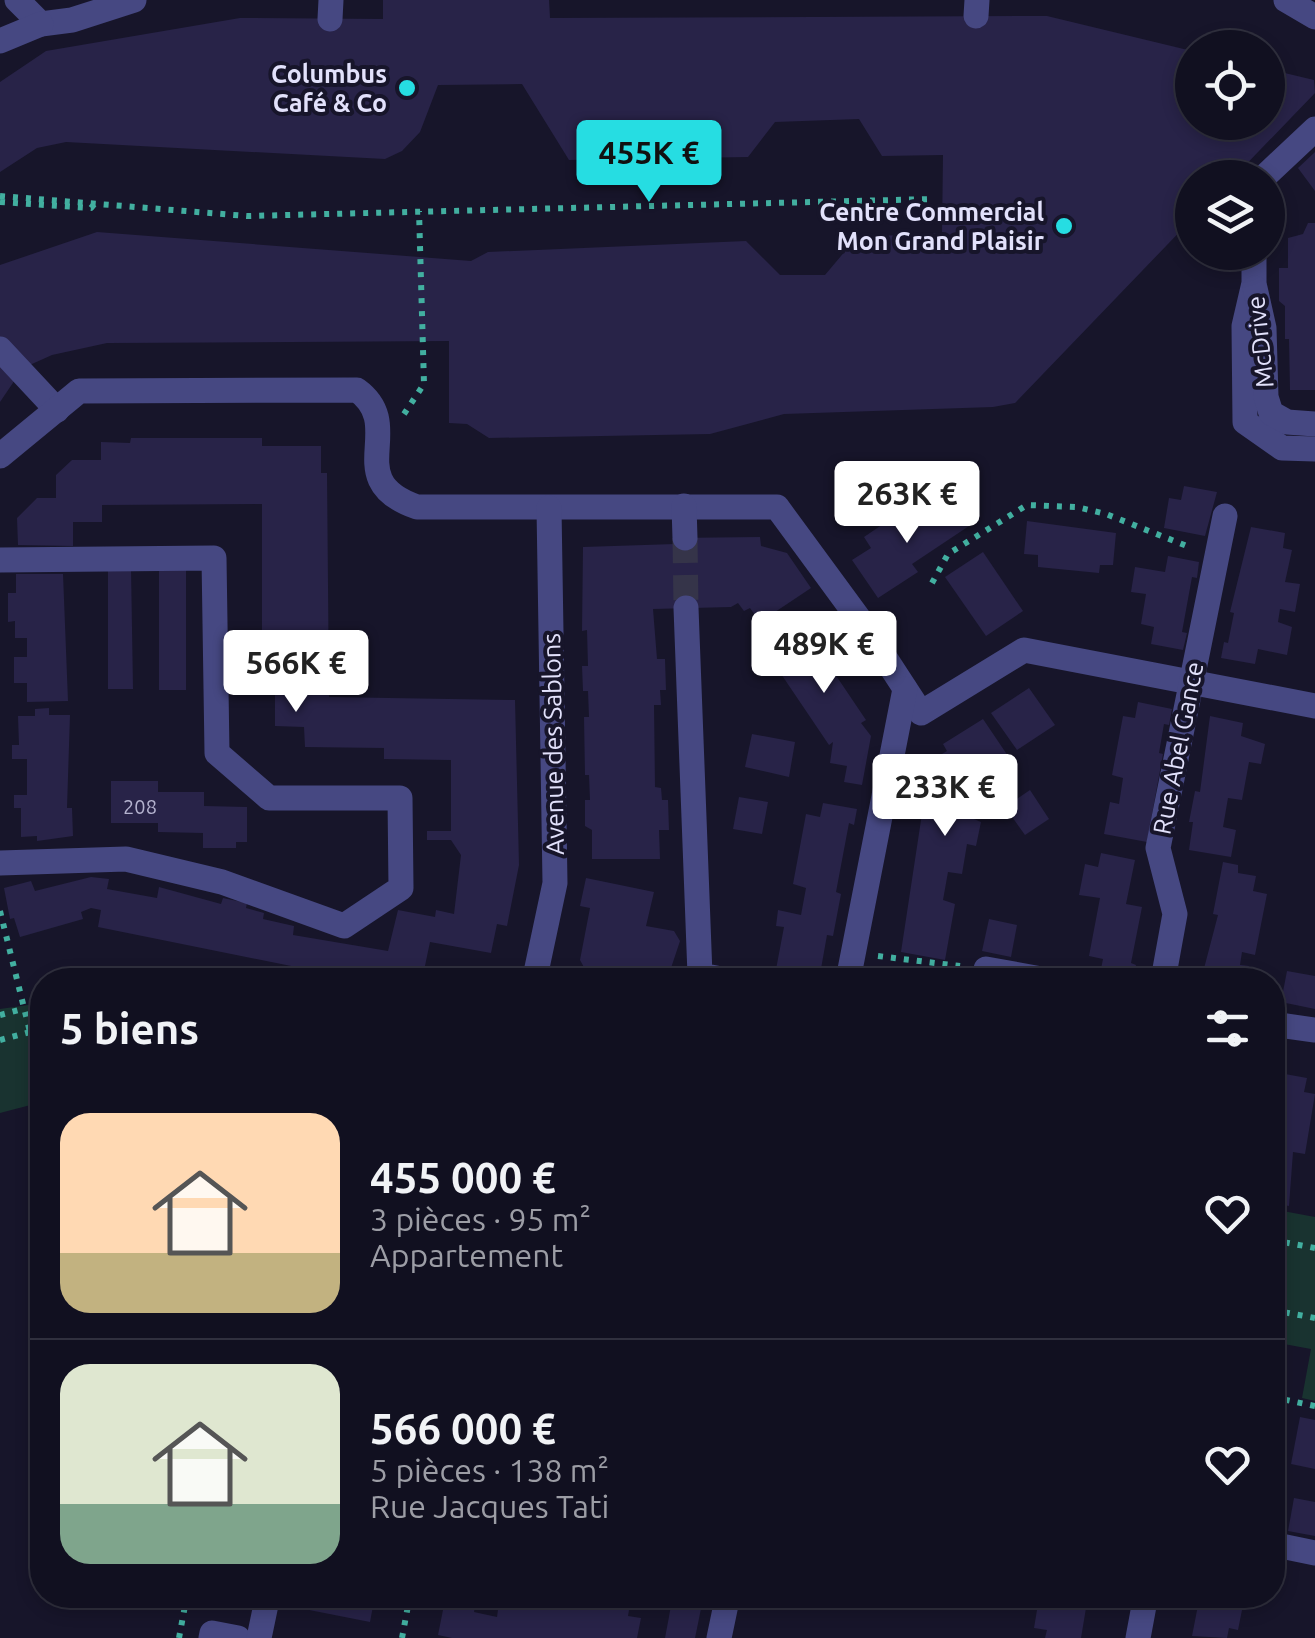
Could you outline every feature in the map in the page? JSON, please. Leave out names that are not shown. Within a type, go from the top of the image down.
[{"type":"street","points":[[17,0],[41,24]]},
{"type":"street","points":[[0,41],[41,24],[72,20],[134,0]]},
{"type":"street","points":[[1286,0],[1315,17]]},
{"type":"street","points":[[1283,160],[1315,129]]},
{"type":"street","points":[[1254,270],[1244,326],[1245,422],[1282,448],[1315,449]]},
{"type":"street","name":"McDrive","points":[[1254,284],[1264,328],[1266,397],[1272,413],[1287,422],[1315,424]]},
{"type":"street","points":[[0,349],[57,410]]},
{"type":"street","points":[[0,456],[79,391],[356,390],[370,400],[377,421],[378,479],[390,498],[417,507],[777,507],[921,712],[1024,650],[1315,706]]},
{"type":"street","points":[[684,506],[685,538]]},
{"type":"street","name":"Avenue des Sablons","points":[[538,968],[555,883],[560,507]]},
{"type":"street","name":"Rue Abel Gance","points":[[1164,968],[1174,914],[1158,848],[1225,516]]},
{"type":"street","points":[[0,560],[214,558],[216,753],[269,798],[400,798],[402,888],[344,926],[222,882],[126,859],[0,863]]},
{"type":"street","points":[[686,608],[700,968]]},
{"type":"street","points":[[851,968],[905,688]]},
{"type":"street","points":[[1285,1026],[1315,1030]]},
{"type":"street","points":[[1285,1547],[1315,1553]]},
{"type":"street","points":[[259,1638],[265,1608]]},
{"type":"street","points":[[720,1638],[726,1608]]},
{"type":"street","points":[[1138,1638],[1144,1608]]},
{"type":"street","points":[[211,1638],[212,1633],[238,1638]]},
{"type":"path","points":[[0,199],[90,208],[96,202],[247,216],[934,199]]},
{"type":"path","points":[[419,210],[424,384]]},
{"type":"path","points":[[932,583],[948,554],[1027,505],[1077,507],[1106,514],[1179,546],[1218,552]]},
{"type":"path","points":[[0,911],[30,1032],[0,1040]]},
{"type":"path","points":[[854,954],[977,968]]},
{"type":"path","points":[[0,1015],[23,1010]]},
{"type":"path","points":[[1285,1242],[1315,1248]]},
{"type":"path","points":[[1285,1312],[1315,1318]]},
{"type":"path","points":[[1285,1400],[1315,1406]]},
{"type":"path","points":[[179,1638],[184,1608]]},
{"type":"path","points":[[402,1638],[408,1608]]},
{"type":"green space","points":[[30,1005],[30,1105],[0,1113],[0,1009]]},
{"type":"green space","points":[[1285,1211],[1315,1217],[1315,1401],[1302,1398],[1311,1349],[1285,1344]]},
{"type":"building","name":"Centre Commercial Mon Grand Plaisir","points":[[383,0],[549,0],[550,18],[1047,16],[1175,47],[1175,140],[1270,140],[1250,160],[1175,160],[1175,237],[1015,403],[784,414],[710,434],[489,438],[467,424],[449,423],[449,341],[107,343],[52,355],[23,368],[0,402],[0,265],[97,232],[471,261],[488,252],[746,241],[780,275],[825,275],[857,237],[942,233],[943,155],[882,156],[859,119],[775,122],[748,157],[569,160],[522,84],[438,85],[420,132],[402,151],[385,159],[66,142],[37,148],[0,172],[0,82],[46,51],[240,18],[383,19]]},
{"type":"building","name":"Centre Commercial Mon Grand Plaisir","points":[[1285,73],[1314,80],[1315,93],[1285,124]]},
{"type":"building","points":[[1315,152],[1315,191],[1298,168]]},
{"type":"building","points":[[1308,223],[1315,223],[1315,390],[1290,390],[1289,339],[1285,339],[1285,306],[1279,301],[1279,270],[1288,268],[1288,238],[1303,234]]},
{"type":"building","points":[[131,438],[262,438],[262,446],[321,446],[321,473],[327,473],[329,697],[515,700],[519,865],[507,926],[497,924],[491,953],[430,942],[425,968],[301,968],[98,927],[101,910],[91,908],[81,912],[83,919],[20,937],[14,918],[10,919],[4,888],[31,881],[35,891],[91,877],[109,879],[107,889],[157,898],[159,887],[221,904],[223,898],[247,903],[246,908],[264,913],[263,919],[294,926],[293,935],[388,951],[398,910],[435,917],[436,910],[454,914],[461,855],[451,840],[427,840],[427,831],[451,831],[451,760],[384,759],[384,748],[305,747],[304,727],[275,726],[275,648],[262,647],[262,504],[102,505],[102,522],[73,522],[73,546],[18,545],[17,518],[37,498],[56,498],[56,475],[72,460],[101,460],[101,442],[130,443]]},
{"type":"building","points":[[1184,486],[1217,492],[1205,536],[1164,528],[1169,498],[1181,500]]},
{"type":"building","points":[[953,497],[972,524],[912,564],[918,572],[878,598],[852,560],[871,548],[864,537],[895,516],[905,528]]},
{"type":"building","points":[[1027,521],[1116,533],[1113,565],[1100,565],[1099,573],[1038,567],[1038,555],[1024,554]]},
{"type":"building","points":[[1251,527],[1285,533],[1283,548],[1292,550],[1285,582],[1300,584],[1295,612],[1280,609],[1278,622],[1292,627],[1287,655],[1258,649],[1255,664],[1221,658],[1224,642],[1228,643],[1234,613],[1230,612]]},
{"type":"building","points":[[760,537],[761,546],[787,553],[811,588],[760,622],[750,608],[744,611],[738,603],[731,607],[653,609],[657,659],[665,659],[666,690],[660,690],[661,705],[654,705],[655,787],[661,788],[662,800],[668,800],[669,830],[659,830],[660,859],[592,859],[592,830],[585,826],[585,800],[590,800],[589,775],[585,775],[584,717],[589,717],[582,666],[588,666],[587,630],[582,631],[583,547],[675,544],[674,538]]},
{"type":"building","points":[[983,552],[1023,611],[986,636],[945,577]]},
{"type":"building","points":[[1168,556],[1199,562],[1197,578],[1192,577],[1182,632],[1187,633],[1183,650],[1151,644],[1154,627],[1141,624],[1146,594],[1131,592],[1135,567],[1165,572]]},
{"type":"building","points":[[159,567],[186,567],[186,690],[159,690]]},
{"type":"building","points":[[108,568],[131,568],[133,689],[108,689]]},
{"type":"building","points":[[16,574],[63,574],[68,701],[27,702],[27,683],[14,683],[14,657],[27,657],[27,638],[15,638],[15,621],[8,622],[8,593],[16,593]]},
{"type":"building","points":[[811,611],[824,631],[812,640],[866,720],[861,723],[871,736],[862,785],[844,782],[847,766],[830,763],[833,742],[829,745],[775,665],[784,659],[771,639]]},
{"type":"building","points":[[1029,688],[1055,725],[1017,750],[991,713]]},
{"type":"building","points":[[1138,702],[1172,709],[1169,725],[1164,724],[1159,753],[1163,754],[1147,842],[1104,834],[1110,802],[1119,804],[1123,778],[1112,775],[1123,716],[1135,718]]},
{"type":"building","points":[[49,708],[49,715],[70,715],[67,808],[72,808],[73,836],[37,841],[37,836],[21,837],[21,808],[14,808],[14,795],[27,795],[27,759],[12,759],[12,745],[19,745],[18,716],[35,716],[35,709]]},
{"type":"building","points":[[1210,716],[1243,723],[1241,736],[1265,744],[1261,764],[1249,762],[1242,800],[1228,798],[1223,827],[1236,830],[1231,857],[1189,850],[1193,822],[1189,822],[1195,791],[1200,792]]},
{"type":"building","points":[[983,719],[1008,756],[960,783],[955,811],[981,822],[976,846],[967,844],[962,874],[948,872],[943,900],[955,904],[945,960],[901,952],[930,761],[947,751],[943,744]]},
{"type":"building","points":[[752,734],[795,742],[789,777],[745,767]]},
{"type":"building","points":[[111,781],[158,781],[158,792],[204,792],[204,806],[247,807],[247,842],[236,842],[236,848],[203,848],[203,833],[158,832],[158,823],[111,823]]},
{"type":"building","points":[[1030,790],[1049,819],[1025,835],[1005,807]]},
{"type":"building","points":[[739,797],[768,802],[762,834],[733,829]]},
{"type":"building","points":[[823,803],[857,809],[854,825],[849,823],[836,892],[841,894],[833,936],[827,935],[821,968],[776,968],[784,927],[776,926],[778,910],[801,915],[806,888],[793,884],[806,814],[820,817]]},
{"type":"building","points":[[1101,853],[1135,860],[1126,904],[1142,907],[1131,963],[1135,968],[1101,968],[1103,959],[1089,956],[1100,898],[1079,895],[1085,864],[1098,867]]},
{"type":"building","points":[[1223,862],[1238,865],[1238,873],[1256,876],[1253,891],[1267,894],[1255,955],[1242,952],[1240,965],[1249,968],[1204,968],[1218,915],[1213,914]]},
{"type":"building","points":[[586,878],[654,892],[646,926],[674,931],[680,941],[671,968],[584,968],[580,960],[590,908],[580,906]]},
{"type":"building","points":[[989,919],[1017,925],[1011,957],[982,951]]},
{"type":"building","points":[[1287,971],[1315,976],[1315,1009],[1285,1003]]},
{"type":"building","points":[[1285,1074],[1307,1078],[1304,1092],[1315,1094],[1305,1154],[1293,1152],[1289,1206],[1285,1205]]},
{"type":"building","points":[[1300,1417],[1315,1420],[1315,1469],[1291,1464]]},
{"type":"building","points":[[1294,1498],[1315,1502],[1315,1536],[1288,1531]]},
{"type":"building","points":[[299,1608],[373,1608],[370,1622]]},
{"type":"building","points":[[443,1608],[475,1608],[474,1612],[497,1617],[498,1608],[600,1608],[629,1610],[628,1616],[641,1618],[637,1638],[438,1635]]},
{"type":"building","points":[[671,1608],[701,1608],[695,1638],[665,1638]]},
{"type":"building","points":[[1037,1608],[1086,1608],[1081,1638],[1045,1638],[1047,1630],[1034,1628]]},
{"type":"building","points":[[1197,1608],[1242,1608],[1238,1630],[1229,1628],[1227,1638],[1192,1636]]},
{"type":"tunnel","points":[[685,538],[686,608]]},
{"type":"place","name":"Columbus Café & Co","points":[[407,88]]},
{"type":"place","name":"Centre Commercial Mon Grand Plaisir","points":[[1064,226]]}]
